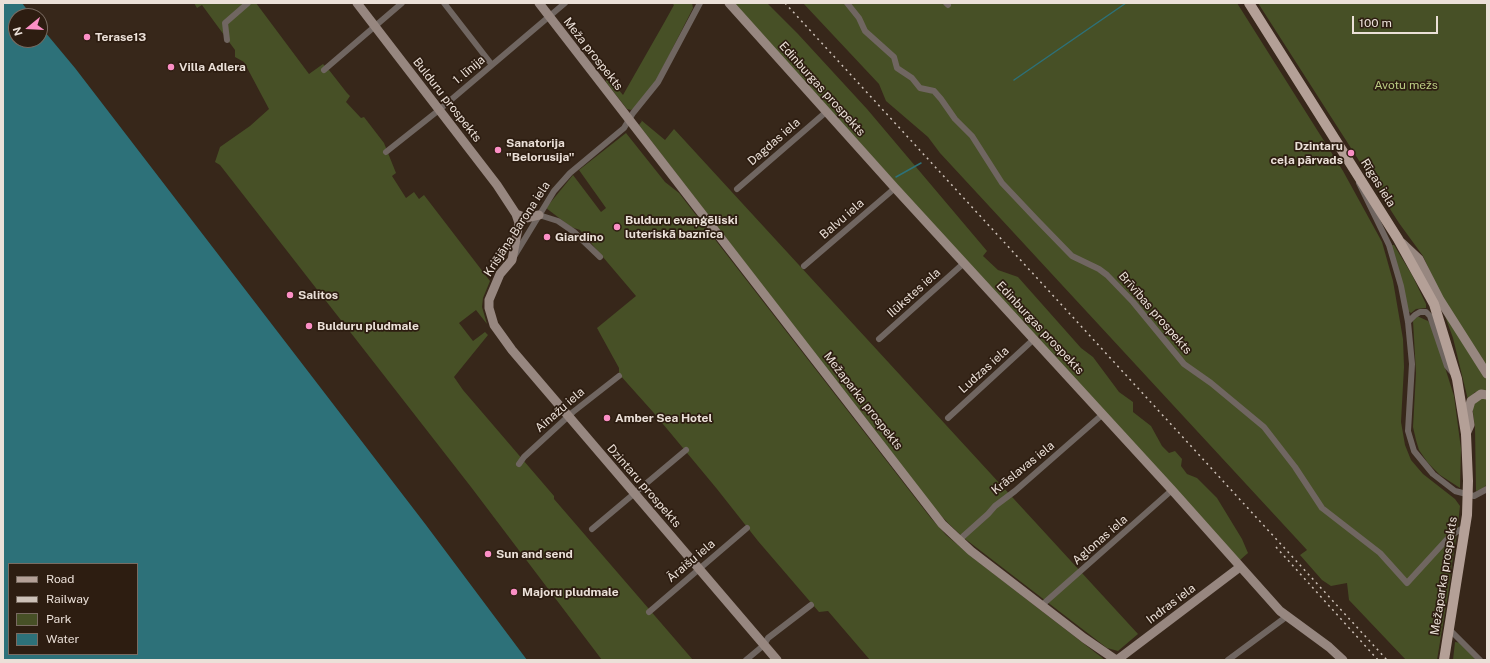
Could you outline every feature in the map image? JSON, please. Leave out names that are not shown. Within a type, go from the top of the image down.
[{"type":"main road","name":"Rīgas iela","points":[[1249,3],[1398,239]]},
{"type":"main road","name":"Mežaparka prospekts","points":[[1398,239],[1434,304],[1457,379],[1466,434],[1468,459],[1467,515],[1444,660]]},
{"type":"street","points":[[227,40],[225,22],[248,3]]},
{"type":"street","name":"Bulduru prospekts","points":[[357,3],[497,185],[516,214]]},
{"type":"street","points":[[324,70],[402,3]]},
{"type":"street","points":[[444,3],[492,65]]},
{"type":"street","name":"Meža prospekts","points":[[539,3],[629,119]]},
{"type":"street","name":"1. līnija","points":[[386,152],[439,110],[565,3]]},
{"type":"street","name":"Krišjāņa Barona iela","points":[[494,325],[489,308],[489,300],[500,274],[512,260],[554,191],[570,173],[624,128],[629,119],[658,82],[700,3]]},
{"type":"street","name":"Edinburgas prospekts","points":[[730,3],[894,188],[1103,414],[1286,617],[1329,647],[1343,660]]},
{"type":"street","name":"Brīvības prospekts","points":[[847,3],[859,18],[865,31],[894,57],[897,68],[912,78],[920,88],[934,91],[956,119],[972,136],[1002,183],[1037,220],[1072,256],[1099,269],[1107,275],[1133,302],[1184,364],[1211,383],[1264,427],[1295,467],[1322,508],[1380,553],[1407,583],[1450,536],[1468,525],[1471,519],[1471,508],[1474,496]]},
{"type":"street","name":"Dagdas iela","points":[[737,189],[826,112]]},
{"type":"street","name":"Mežaparka prospekts","points":[[629,119],[937,518],[959,540],[1042,605],[1116,660]]},
{"type":"street","points":[[1358,176],[1361,189],[1389,245],[1401,286],[1408,322],[1412,364],[1408,431],[1414,451],[1425,466],[1442,482],[1455,491],[1474,496],[1487,489]]},
{"type":"street","name":"Balvu iela","points":[[804,266],[894,188]]},
{"type":"street","points":[[516,214],[526,218],[540,215],[558,221],[574,232],[600,257]]},
{"type":"street","points":[[512,260],[519,223],[516,214]]},
{"type":"street","name":"Rīgas iela","points":[[1398,239],[1419,260],[1440,300],[1487,374]]},
{"type":"street","name":"Ilūkstes iela","points":[[879,339],[964,263]]},
{"type":"street","name":"Mežaparka prospekts","points":[[1408,322],[1415,314],[1420,312],[1426,312],[1430,316],[1447,366],[1457,379]]},
{"type":"street","name":"Dzintaru prospekts","points":[[494,325],[512,350],[777,660]]},
{"type":"street","name":"Ludzas iela","points":[[948,418],[1034,339]]},
{"type":"street","name":"Ainažu iela","points":[[519,464],[524,457],[569,417],[619,376]]},
{"type":"street","name":"Mežaparka prospekts","points":[[1466,434],[1470,425],[1468,411],[1471,401],[1481,394],[1487,395]]},
{"type":"street","name":"Krāslavas iela","points":[[959,540],[988,514],[994,506],[1031,478],[1103,414]]},
{"type":"street","points":[[592,529],[686,450]]},
{"type":"street","name":"Aglonas iela","points":[[1042,605],[1172,490]]},
{"type":"street","name":"Āraišu iela","points":[[649,612],[748,528]]},
{"type":"street","name":"Indras iela","points":[[1116,660],[1240,567]]},
{"type":"street","points":[[746,660],[764,645],[768,638],[811,605]]},
{"type":"street","points":[[1228,660],[1286,617]]},
{"type":"street","points":[[1452,632],[1480,660]]},
{"type":"green space","points":[[194,3],[256,3],[309,74],[323,64],[350,96],[346,102],[361,118],[364,117],[384,143],[396,173],[392,176],[406,198],[414,192],[419,199],[424,195],[490,281],[483,298],[482,307],[487,324],[476,310],[459,323],[473,341],[485,332],[488,335],[454,377],[463,390],[554,496],[554,499],[693,660],[602,660],[471,487],[220,165],[215,162],[220,147],[250,126],[269,109],[244,62],[235,57],[235,50],[202,5],[197,8]]},
{"type":"green space","points":[[672,3],[692,3],[693,8],[657,79],[637,106],[631,110],[627,109],[606,82],[607,76],[623,95],[674,5]]},
{"type":"green space","points":[[734,3],[767,3],[798,34],[867,109],[987,251],[983,256],[998,270],[1018,277],[1081,348],[1093,357],[1119,392],[1133,402],[1133,412],[1151,426],[1162,446],[1169,453],[1175,451],[1182,459],[1181,466],[1187,474],[1197,478],[1217,498],[1242,539],[1248,553],[1240,560],[975,271]]},
{"type":"green space","points":[[803,3],[1237,3],[1343,171],[1382,242],[1393,281],[1403,339],[1404,367],[1401,422],[1405,445],[1411,460],[1423,474],[1455,499],[1460,506],[1448,589],[1453,564],[1437,660],[1406,660],[1349,600],[1347,583],[1331,586],[1322,580],[1300,555],[1307,550],[940,153],[928,137],[886,101],[879,84]]},
{"type":"green space","name":"Avotu mežs","points":[[1258,3],[1487,3],[1487,369],[1441,295],[1423,256],[1399,223]]},
{"type":"green space","points":[[635,115],[665,140],[674,129],[1138,634],[1118,651],[1107,648],[964,538],[949,524],[931,505],[639,125],[642,121]]},
{"type":"green space","points":[[626,133],[665,182],[679,193],[930,517],[946,535],[977,561],[1105,660],[870,660],[828,611],[819,612],[758,541],[653,412],[619,374],[619,368],[597,328],[636,296],[580,230],[571,227],[546,208],[573,175],[601,212],[606,208],[579,170]]},
{"type":"green space","points":[[1391,245],[1394,245],[1412,275],[1426,304],[1426,308],[1416,309],[1411,313],[1408,311]]},
{"type":"green space","points":[[1444,313],[1487,380],[1487,391],[1475,392],[1468,400],[1453,338]]},
{"type":"green space","points":[[1417,316],[1428,321],[1432,326],[1454,396],[1461,449],[1460,488],[1440,475],[1428,463],[1419,450],[1416,440],[1413,427],[1416,373],[1413,321]]},
{"type":"green space","points":[[1477,398],[1487,398],[1487,484],[1482,490],[1476,491],[1475,428],[1472,405]]},
{"type":"green space","points":[[1455,642],[1462,643],[1476,660],[1453,660]]},
{"type":"water","points":[[3,3],[22,3],[26,8],[8,8],[8,48],[48,48],[48,36],[75,68],[426,525],[527,660],[3,660]]},
{"type":"waterway","points":[[1014,80],[1126,3]]},
{"type":"waterway","points":[[896,177],[921,163]]},
{"type":"railway","points":[[785,3],[1387,660]]},
{"type":"railway","points":[[1276,547],[1378,660]]},
{"type":"place","name":"Terase13","points":[[87,37]]},
{"type":"place","name":"Villa Adlera","points":[[171,67]]},
{"type":"place","name":"Sanatorija \"Belorusija\"","points":[[498,150]]},
{"type":"place","name":"Dzintaru ceļa pārvads","points":[[1351,153]]},
{"type":"place","name":"Bulduru evaņģēliski luteriskā baznīca","points":[[617,227]]},
{"type":"place","name":"Giardino","points":[[547,237]]},
{"type":"place","name":"Salitos","points":[[290,295]]},
{"type":"place","name":"Bulduru pludmale","points":[[309,326]]},
{"type":"place","name":"Amber Sea Hotel","points":[[607,418]]},
{"type":"place","name":"Sun and send","points":[[488,554]]},
{"type":"place","name":"Majoru pludmale","points":[[514,592]]}]
